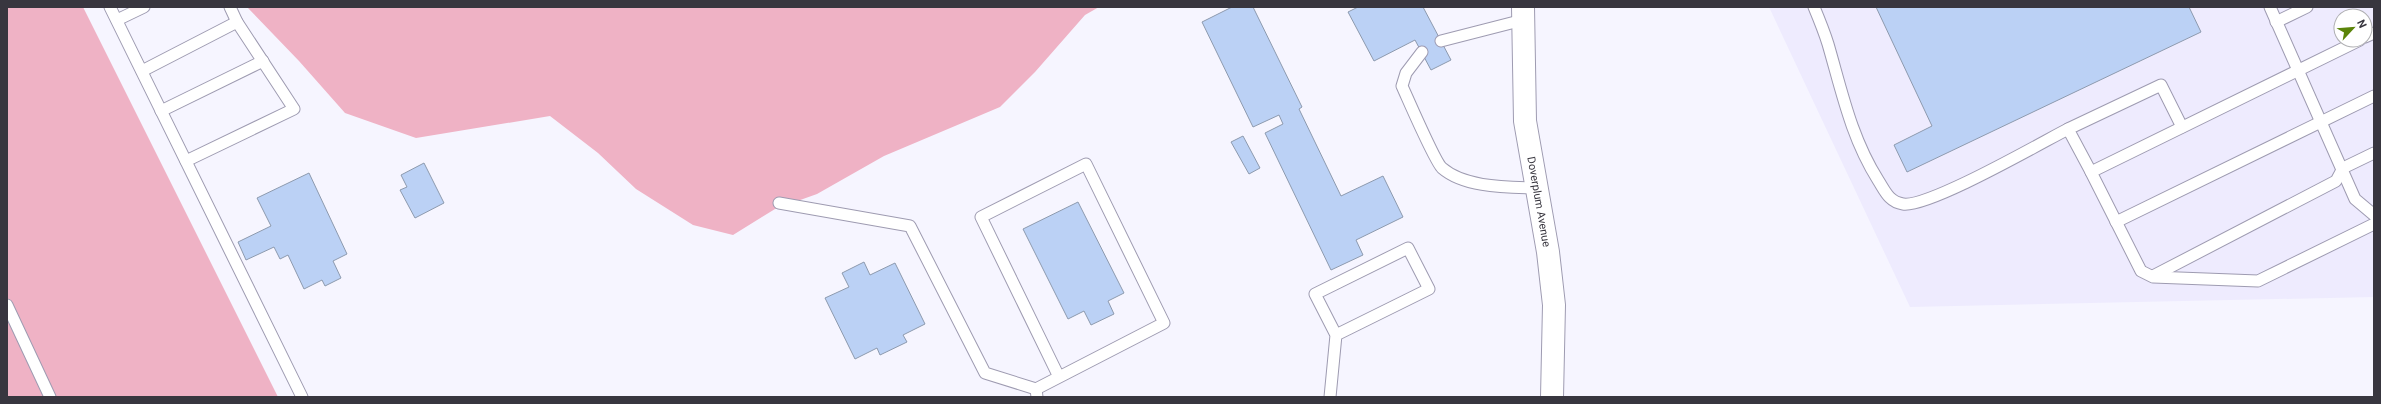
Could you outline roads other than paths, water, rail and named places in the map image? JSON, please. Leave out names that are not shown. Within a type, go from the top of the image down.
[{"type":"street","name":"Doverplum Avenue","points":[[1523,13],[1525,121],[1548,252],[1554,305],[1552,397]]},
{"type":"lane","points":[[110,7],[302,397]]},
{"type":"lane","points":[[116,20],[144,7]]},
{"type":"lane","points":[[186,161],[294,109],[237,22],[230,7]]},
{"type":"lane","points":[[1814,7],[1828,43],[1840,95],[1854,136],[1868,165],[1890,199],[1903,204],[1915,203],[1947,192],[2068,129],[2161,85],[2182,127]]},
{"type":"lane","points":[[2270,7],[2321,123],[2343,168],[2355,199],[2372,211]]},
{"type":"lane","points":[[2276,22],[2307,7]]},
{"type":"lane","points":[[1441,40],[1523,13]]},
{"type":"lane","points":[[142,71],[237,22]]},
{"type":"lane","points":[[2091,172],[2343,48]]},
{"type":"lane","points":[[1422,52],[1406,73],[1402,86],[1441,168],[1457,176],[1482,184],[1537,188]]},
{"type":"lane","points":[[161,111],[263,61]]},
{"type":"lane","points":[[2116,222],[2374,96]]},
{"type":"lane","points":[[2068,129],[2141,271],[2153,277],[2258,281],[2374,224]]},
{"type":"lane","points":[[2153,277],[2336,181],[2343,168],[2374,153]]},
{"type":"lane","points":[[779,203],[910,226],[985,373],[1036,393],[1059,377],[1164,323],[1086,164],[981,217],[1059,377]]},
{"type":"lane","points":[[1330,397],[1336,335],[1316,294],[1408,248],[1429,289],[1336,335]]},
{"type":"lane","points":[[7,305],[50,397]]}]
